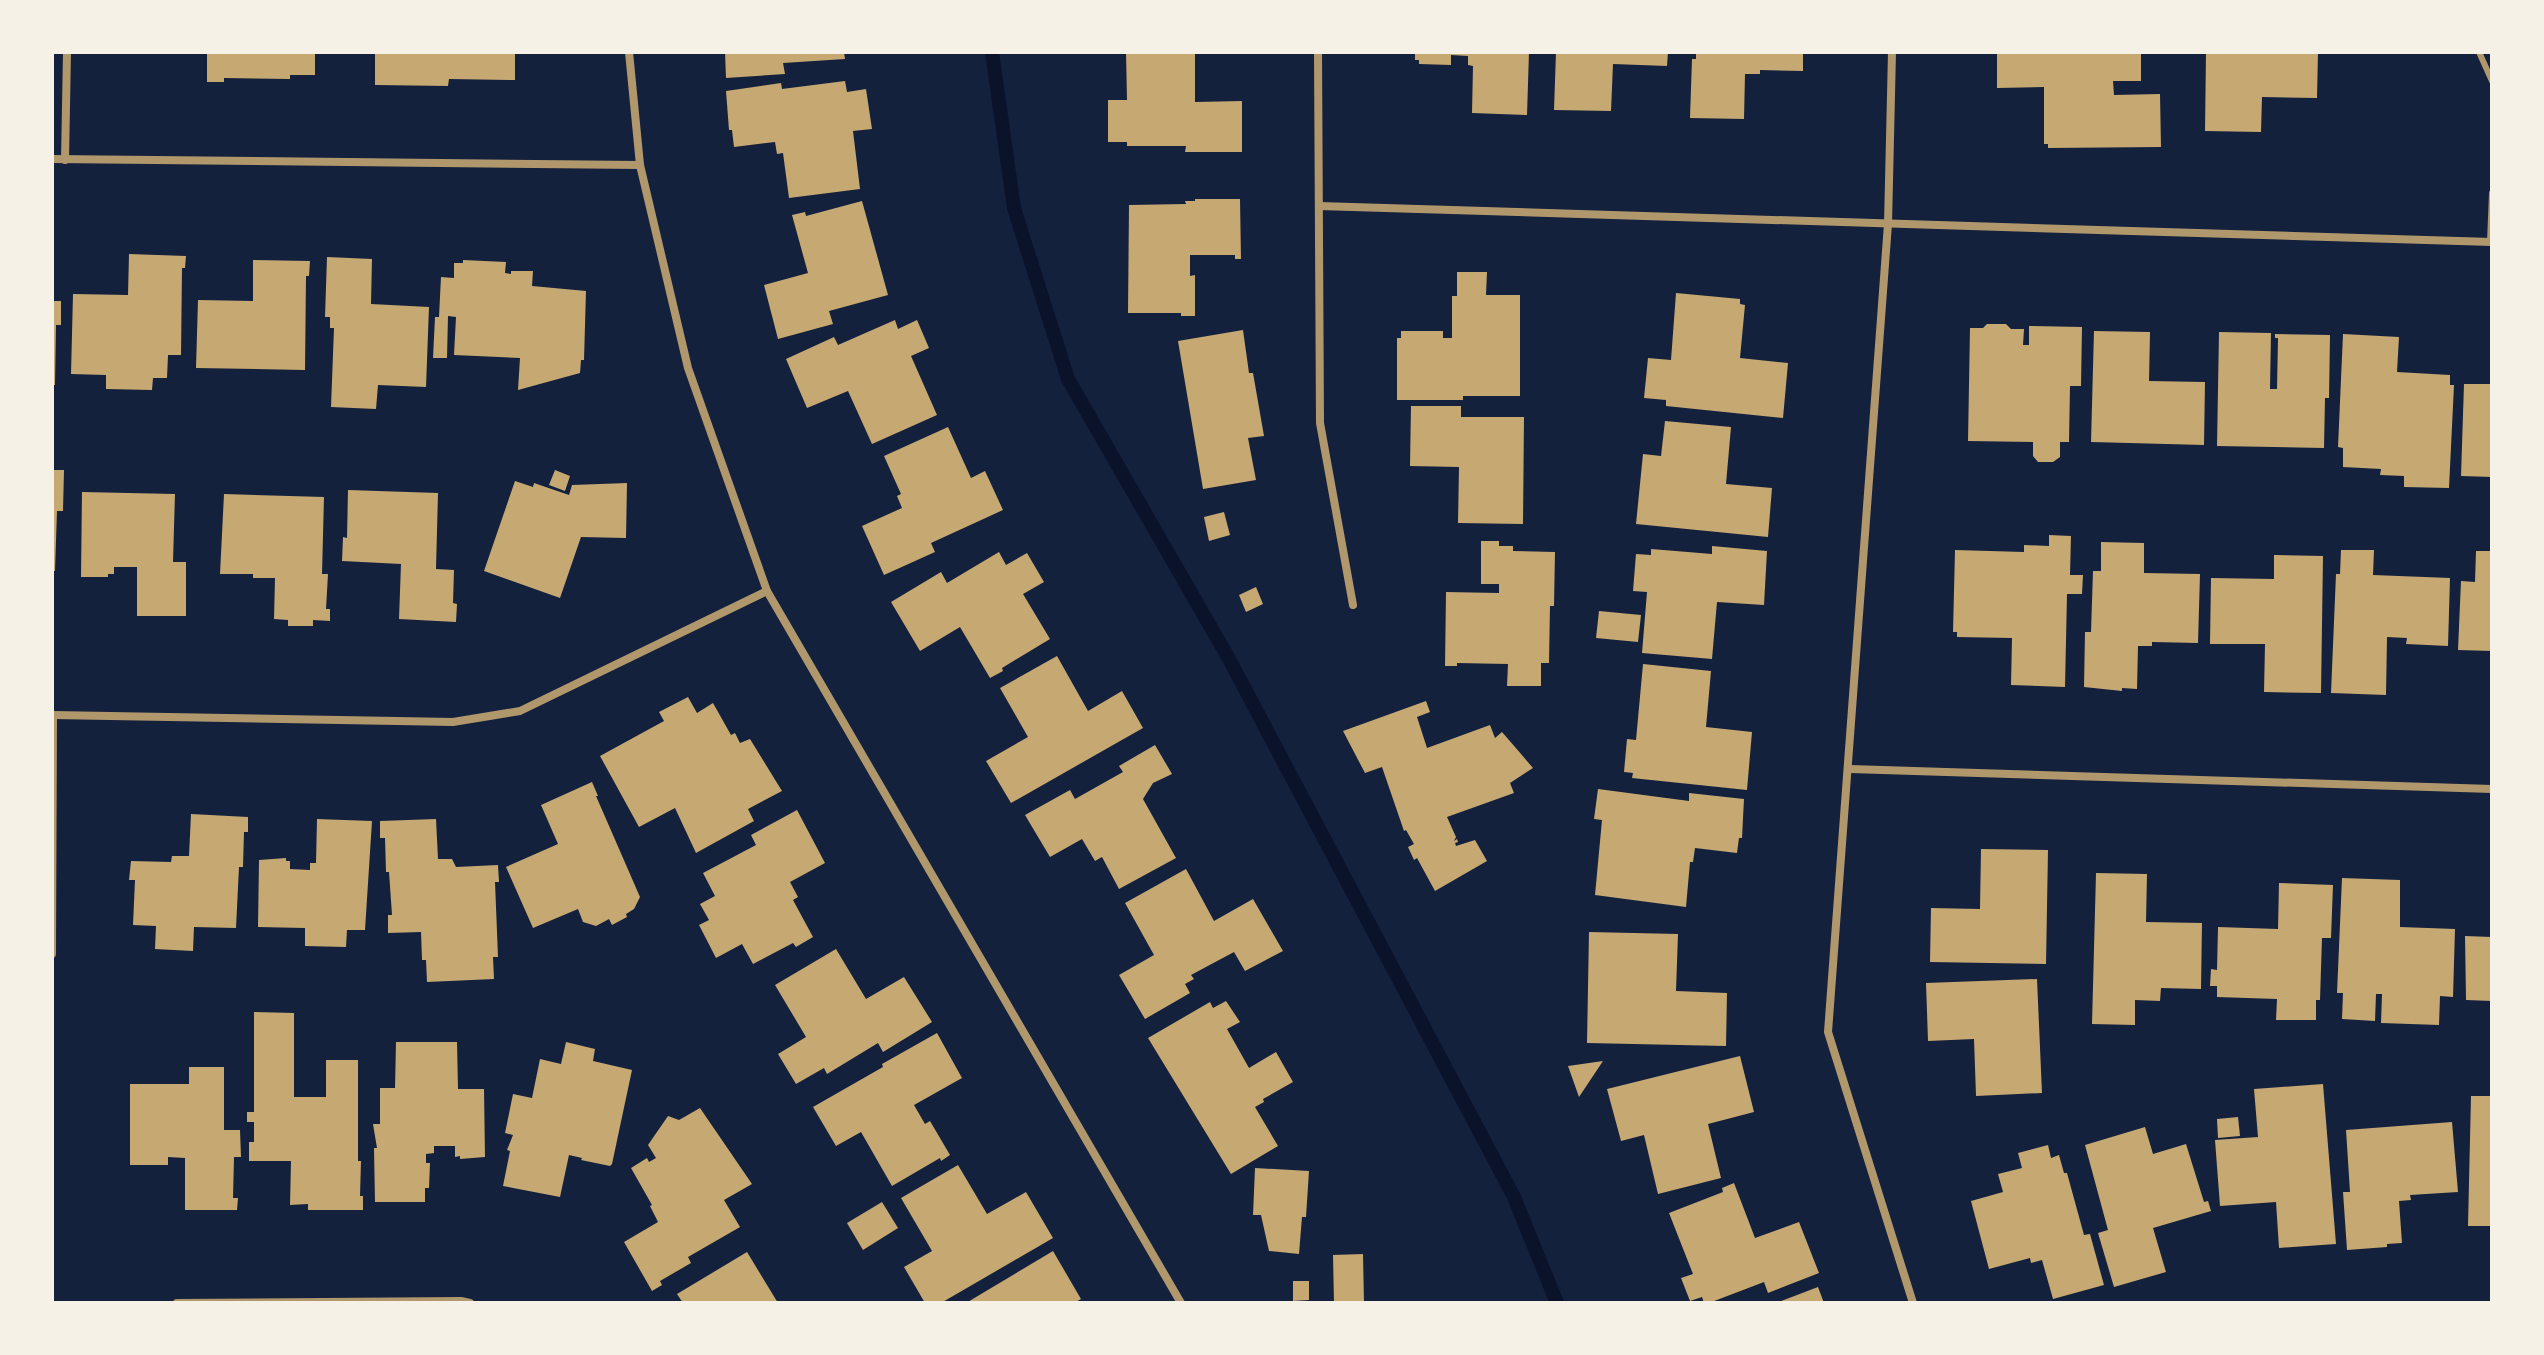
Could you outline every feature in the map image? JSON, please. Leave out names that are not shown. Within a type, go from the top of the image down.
[{"type":"street","points":[[65,160],[67,52]]},
{"type":"street","points":[[629,52],[640,165],[688,368],[767,591],[1181,1303]]},
{"type":"street","points":[[1318,52],[1320,423],[1353,605]]},
{"type":"street","points":[[1892,52],[1888,224],[1850,769],[1828,1032],[1913,1303]]},
{"type":"street","points":[[52,159],[640,165]]},
{"type":"street","points":[[1319,206],[2491,242]]},
{"type":"street","points":[[52,954],[52,715],[453,722],[520,711],[767,591]]},
{"type":"street","points":[[1850,769],[2492,789]]},
{"type":"street","points":[[177,1303],[470,1303]]},
{"type":"lane","points":[[2479,52],[2492,81]]},
{"type":"lane","points":[[2491,242],[2492,193]]},
{"type":"building","points":[[207,52],[315,52],[315,75],[290,75],[290,79],[224,78],[224,82],[207,82]]},
{"type":"building","points":[[375,52],[515,52],[515,80],[449,79],[448,86],[375,85]]},
{"type":"building","points":[[725,52],[844,52],[845,59],[783,63],[785,74],[726,78]]},
{"type":"building","points":[[1126,52],[1195,52],[1195,102],[1242,101],[1242,152],[1185,152],[1186,146],[1127,146],[1127,142],[1108,142],[1108,100],[1127,100]]},
{"type":"building","points":[[1415,52],[1529,52],[1527,115],[1472,113],[1473,66],[1468,65],[1468,56],[1451,55],[1451,65],[1419,64],[1419,60],[1415,60]]},
{"type":"building","points":[[1556,52],[1668,52],[1667,66],[1613,64],[1611,111],[1554,110]]},
{"type":"building","points":[[1696,52],[1803,52],[1803,71],[1760,70],[1760,74],[1745,74],[1744,119],[1690,118],[1692,59],[1696,59]]},
{"type":"building","points":[[1997,52],[2141,52],[2141,81],[2113,81],[2114,95],[2160,94],[2161,147],[2048,148],[2048,144],[2044,144],[2044,87],[1997,88]]},
{"type":"building","points":[[2206,52],[2318,52],[2317,98],[2262,97],[2261,132],[2205,131]]},
{"type":"building","points":[[845,81],[847,92],[866,89],[872,129],[853,131],[860,189],[789,198],[783,153],[777,154],[775,142],[734,147],[732,130],[729,130],[726,91],[781,83],[782,89]]},
{"type":"building","points":[[1240,199],[1241,259],[1235,259],[1235,255],[1190,255],[1190,276],[1195,275],[1195,316],[1128,313],[1129,205],[1186,204],[1185,201]]},
{"type":"building","points":[[862,201],[888,295],[829,311],[833,324],[778,339],[764,285],[808,273],[792,215],[805,212],[806,216]]},
{"type":"building","points":[[129,254],[186,256],[185,268],[182,268],[181,355],[168,355],[167,378],[153,378],[152,390],[106,389],[106,375],[71,374],[73,294],[128,295]]},
{"type":"building","points":[[327,257],[372,259],[371,304],[429,307],[426,387],[378,385],[376,409],[331,407],[334,328],[330,328],[330,317],[325,317]]},
{"type":"building","points":[[253,260],[310,261],[309,276],[306,276],[305,370],[196,368],[198,300],[253,301]]},
{"type":"building","points":[[463,260],[506,262],[505,273],[533,271],[532,286],[586,291],[584,360],[581,360],[580,373],[518,390],[520,358],[454,355],[456,317],[448,316],[447,358],[433,358],[441,277],[454,278],[454,263],[463,263]]},
{"type":"building","points":[[1457,272],[1487,272],[1486,295],[1520,295],[1520,396],[1397,400],[1397,338],[1401,338],[1401,331],[1443,331],[1443,338],[1452,338],[1452,296],[1457,296]]},
{"type":"building","points":[[1676,293],[1740,299],[1740,304],[1745,305],[1740,358],[1788,363],[1783,418],[1666,406],[1666,400],[1644,398],[1648,358],[1671,360]]},
{"type":"building","points":[[52,301],[61,301],[61,325],[56,325],[55,385],[52,385]]},
{"type":"building","points":[[895,320],[898,329],[917,320],[929,348],[911,356],[937,415],[872,444],[848,391],[807,408],[786,359],[834,337],[838,345]]},
{"type":"building","points":[[1987,324],[2006,324],[2011,329],[2024,329],[2023,345],[2029,345],[2029,326],[2082,327],[2081,386],[2070,386],[2069,442],[2060,442],[2060,457],[2053,462],[2038,462],[2033,456],[2033,442],[1968,441],[1970,328],[1983,328]]},
{"type":"building","points":[[1243,330],[1249,373],[1253,373],[1264,436],[1248,438],[1256,480],[1203,489],[1178,341]]},
{"type":"building","points":[[2094,331],[2150,332],[2149,381],[2205,382],[2204,445],[2091,442]]},
{"type":"building","points":[[2219,332],[2271,333],[2270,389],[2277,389],[2278,338],[2275,334],[2330,335],[2324,448],[2217,446]]},
{"type":"building","points":[[2343,334],[2399,337],[2397,372],[2450,375],[2450,385],[2454,385],[2449,488],[2404,487],[2404,476],[2380,475],[2381,469],[2343,467],[2343,448],[2338,447]]},
{"type":"building","points":[[2464,384],[2492,384],[2492,477],[2461,476]]},
{"type":"building","points":[[1411,406],[1461,406],[1461,417],[1524,417],[1523,524],[1458,523],[1459,467],[1410,466]]},
{"type":"building","points":[[1665,421],[1731,427],[1726,484],[1772,488],[1768,537],[1636,524],[1643,454],[1661,456]]},
{"type":"building","points":[[948,427],[971,478],[985,471],[1003,510],[931,543],[935,552],[884,575],[862,526],[902,508],[897,496],[901,494],[884,456]]},
{"type":"building","points":[[52,470],[64,470],[63,511],[57,511],[55,571],[52,571]]},
{"type":"building","points":[[555,470],[570,476],[565,491],[549,485]]},
{"type":"building","points":[[515,481],[533,487],[534,483],[569,495],[572,485],[627,483],[626,538],[581,537],[560,598],[484,571]]},
{"type":"building","points":[[348,490],[438,493],[436,569],[454,570],[456,622],[399,619],[401,564],[342,561],[343,537],[347,538]]},
{"type":"building","points":[[82,492],[175,494],[173,562],[186,562],[186,616],[137,616],[137,567],[114,567],[114,574],[108,574],[108,577],[81,577]]},
{"type":"building","points":[[224,494],[324,497],[322,574],[328,574],[326,609],[330,609],[330,621],[313,620],[313,626],[288,626],[288,620],[274,619],[275,578],[220,574]]},
{"type":"building","points":[[1224,512],[1230,535],[1209,541],[1204,517]]},
{"type":"building","points":[[2049,535],[2071,536],[2070,575],[2083,575],[2082,594],[2067,594],[2065,687],[2011,685],[2012,638],[1957,637],[1957,632],[1953,632],[1955,550],[2024,552],[2024,545],[2049,546]]},
{"type":"building","points":[[1481,541],[1499,541],[1499,546],[1513,546],[1513,551],[1555,552],[1549,663],[1541,663],[1541,686],[1507,686],[1508,664],[1457,663],[1457,666],[1445,666],[1446,592],[1499,593],[1499,584],[1481,584]]},
{"type":"building","points":[[2101,542],[2144,543],[2144,573],[2200,574],[2198,643],[2152,642],[2152,646],[2138,646],[2137,689],[2122,688],[2122,691],[2084,687],[2085,632],[2091,632],[2093,571],[2101,571]]},
{"type":"building","points":[[1712,546],[1767,551],[1764,605],[1717,602],[1712,659],[1642,653],[1647,592],[1633,591],[1636,554],[1651,555],[1651,549],[1712,554]]},
{"type":"building","points":[[2341,550],[2374,550],[2373,575],[2450,578],[2448,646],[2406,644],[2407,638],[2387,637],[2386,695],[2331,693],[2336,574],[2340,574]]},
{"type":"building","points":[[2476,551],[2492,551],[2492,651],[2458,650],[2461,581],[2475,582]]},
{"type":"building","points":[[999,552],[1006,565],[1027,553],[1044,582],[1023,594],[1050,639],[990,678],[960,627],[920,651],[891,602],[941,572],[947,583]]},
{"type":"building","points":[[2274,555],[2323,556],[2321,693],[2264,692],[2265,644],[2210,644],[2211,578],[2274,579]]},
{"type":"building","points":[[1256,587],[1263,604],[1246,612],[1239,595]]},
{"type":"building","points":[[1599,611],[1641,615],[1638,642],[1596,638]]},
{"type":"building","points":[[1057,656],[1088,711],[1122,691],[1143,728],[1011,803],[986,761],[1028,737],[1000,688]]},
{"type":"building","points":[[1643,664],[1711,671],[1706,727],[1752,732],[1747,790],[1632,778],[1633,773],[1624,772],[1627,739],[1636,740]]},
{"type":"building","points":[[688,697],[697,713],[713,703],[731,735],[735,733],[740,743],[750,739],[782,791],[748,809],[754,821],[696,853],[675,808],[639,827],[600,756],[664,721],[659,712]]},
{"type":"building","points":[[1426,701],[1430,712],[1417,717],[1427,748],[1490,725],[1495,738],[1502,732],[1533,768],[1510,783],[1514,793],[1447,817],[1456,837],[1454,841],[1457,839],[1458,842],[1456,846],[1475,840],[1487,861],[1435,891],[1408,847],[1414,844],[1404,831],[1382,767],[1365,773],[1343,731]]},
{"type":"building","points":[[1155,745],[1172,774],[1153,783],[1143,799],[1176,858],[1119,889],[1102,857],[1095,861],[1082,839],[1050,857],[1025,815],[1070,790],[1075,799],[1123,772],[1119,766]]},
{"type":"building","points":[[592,782],[640,897],[634,909],[626,914],[627,917],[612,925],[609,919],[596,926],[583,922],[578,909],[533,928],[506,867],[558,844],[541,805]]},
{"type":"building","points":[[1598,789],[1689,801],[1689,793],[1744,799],[1742,838],[1739,838],[1737,853],[1695,848],[1693,862],[1690,862],[1686,907],[1595,895],[1602,820],[1594,819]]},
{"type":"building","points":[[797,810],[825,863],[790,882],[798,897],[793,900],[813,937],[796,947],[793,943],[753,964],[742,944],[716,958],[699,925],[709,920],[700,904],[715,896],[703,873],[756,845],[751,835]]},
{"type":"building","points":[[191,814],[248,817],[248,832],[244,832],[243,867],[239,867],[236,928],[194,927],[193,951],[155,949],[156,926],[133,925],[135,880],[129,880],[131,861],[171,862],[172,856],[189,856]]},
{"type":"building","points":[[317,819],[372,821],[365,930],[347,930],[346,947],[305,946],[305,928],[258,927],[259,860],[286,858],[290,861],[290,869],[310,870],[310,863],[316,863]]},
{"type":"building","points":[[436,819],[438,859],[452,859],[456,867],[498,865],[499,882],[495,882],[498,957],[493,957],[494,979],[427,982],[421,932],[388,933],[388,915],[392,915],[389,872],[386,872],[385,838],[380,838],[380,821]]},
{"type":"building","points":[[1981,849],[2048,850],[2046,964],[1930,962],[1931,908],[1980,909]]},
{"type":"building","points":[[1186,869],[1214,921],[1253,899],[1283,951],[1245,971],[1234,952],[1191,975],[1194,979],[1185,984],[1190,993],[1145,1019],[1119,975],[1154,955],[1125,903]]},
{"type":"building","points":[[2096,873],[2147,874],[2146,922],[2202,923],[2201,989],[2161,988],[2160,1001],[2135,1000],[2135,1025],[2092,1024]]},
{"type":"building","points":[[2342,878],[2400,880],[2400,927],[2455,929],[2453,997],[2440,996],[2439,1025],[2381,1023],[2382,994],[2376,994],[2375,1021],[2342,1019],[2343,993],[2337,993]]},
{"type":"building","points":[[2279,883],[2333,885],[2331,938],[2322,938],[2320,1000],[2316,1000],[2316,1020],[2276,1020],[2277,999],[2217,997],[2217,986],[2210,986],[2211,969],[2217,970],[2218,927],[2278,929]]},
{"type":"building","points":[[1589,932],[1678,934],[1676,991],[1727,993],[1726,1046],[1587,1043]]},
{"type":"building","points":[[2465,936],[2492,937],[2492,1001],[2466,1000]]},
{"type":"building","points":[[836,949],[866,999],[904,977],[932,1022],[883,1052],[878,1043],[827,1074],[824,1068],[796,1084],[778,1054],[806,1037],[775,985]]},
{"type":"building","points":[[2037,979],[2042,1093],[1976,1096],[1974,1039],[1928,1041],[1926,983]]},
{"type":"building","points":[[1226,1001],[1240,1022],[1227,1029],[1249,1068],[1276,1052],[1293,1082],[1255,1107],[1278,1146],[1231,1174],[1148,1038],[1210,1002],[1213,1008]]},
{"type":"building","points":[[254,1012],[294,1013],[294,1097],[326,1097],[326,1060],[358,1060],[358,1161],[361,1161],[360,1196],[363,1196],[363,1210],[308,1210],[308,1204],[290,1205],[291,1161],[249,1161],[249,1142],[254,1142],[254,1122],[247,1122],[247,1112],[254,1112]]},
{"type":"building","points":[[937,1033],[962,1078],[914,1105],[925,1124],[930,1121],[950,1155],[892,1186],[861,1132],[836,1146],[813,1107]]},
{"type":"building","points":[[396,1042],[457,1042],[458,1089],[484,1089],[485,1157],[460,1159],[460,1156],[455,1157],[455,1146],[434,1146],[434,1153],[426,1154],[426,1163],[430,1163],[425,1202],[375,1202],[374,1148],[377,1148],[373,1124],[380,1124],[380,1088],[395,1088]]},
{"type":"building","points":[[566,1042],[595,1049],[593,1061],[632,1070],[612,1164],[581,1160],[569,1155],[560,1197],[503,1186],[510,1151],[507,1150],[513,1135],[505,1133],[513,1094],[532,1098],[540,1059],[561,1064]]},
{"type":"building","points":[[1740,1056],[1754,1112],[1708,1124],[1721,1178],[1658,1194],[1644,1135],[1621,1141],[1607,1089]]},
{"type":"building","points":[[1603,1061],[1579,1097],[1568,1066]]},
{"type":"building","points":[[189,1067],[224,1067],[224,1130],[240,1130],[241,1157],[234,1157],[233,1198],[238,1198],[237,1210],[185,1210],[185,1158],[168,1157],[168,1165],[130,1165],[130,1084],[189,1084]]},
{"type":"building","points":[[2323,1084],[2336,1244],[2279,1248],[2276,1202],[2220,1206],[2215,1140],[2258,1137],[2254,1089]]},
{"type":"building","points":[[2471,1096],[2492,1096],[2492,1226],[2468,1226]]},
{"type":"building","points":[[700,1108],[752,1184],[724,1200],[740,1227],[688,1257],[691,1263],[660,1281],[662,1285],[652,1291],[624,1242],[658,1222],[631,1168],[647,1158],[649,1162],[656,1158],[648,1145],[668,1116],[679,1120]]},
{"type":"building","points":[[2238,1117],[2240,1136],[2218,1138],[2217,1119]]},
{"type":"building","points":[[2452,1122],[2458,1192],[2410,1195],[2411,1200],[2399,1201],[2402,1243],[2347,1250],[2343,1192],[2350,1192],[2346,1130]]},
{"type":"building","points":[[2145,1127],[2153,1154],[2186,1144],[2204,1202],[2208,1201],[2211,1211],[2153,1228],[2166,1272],[2114,1287],[2098,1233],[2108,1230],[2085,1145]]},
{"type":"building","points":[[2048,1145],[2051,1158],[2059,1155],[2064,1173],[2067,1173],[2084,1235],[2090,1234],[2104,1285],[2053,1299],[2042,1260],[2031,1263],[2030,1258],[1989,1269],[1971,1201],[2003,1192],[1998,1174],[2022,1168],[2018,1153]]},
{"type":"building","points":[[958,1165],[987,1214],[1026,1192],[1053,1238],[941,1303],[925,1303],[904,1267],[932,1251],[901,1198]]},
{"type":"building","points":[[1255,1168],[1309,1171],[1306,1217],[1302,1217],[1299,1254],[1269,1251],[1261,1215],[1253,1215]]},
{"type":"building","points":[[1734,1183],[1755,1238],[1799,1222],[1819,1273],[1768,1293],[1764,1282],[1709,1303],[1704,1303],[1702,1297],[1690,1301],[1681,1278],[1693,1274],[1669,1213],[1723,1192],[1722,1188]]},
{"type":"building","points":[[882,1202],[898,1228],[863,1250],[847,1223]]},
{"type":"building","points":[[1053,1251],[1081,1299],[1074,1303],[966,1303]]},
{"type":"building","points":[[747,1252],[778,1303],[683,1303],[677,1294]]},
{"type":"building","points":[[1363,1254],[1364,1303],[1334,1303],[1333,1255]]},
{"type":"building","points":[[1293,1281],[1309,1281],[1309,1300],[1293,1301]]},
{"type":"building","points":[[1818,1287],[1824,1303],[1776,1303]]},
{"type":"waterway","points":[[992,52],[1014,208],[1068,379],[1228,657],[1514,1197],[1557,1303]]}]
